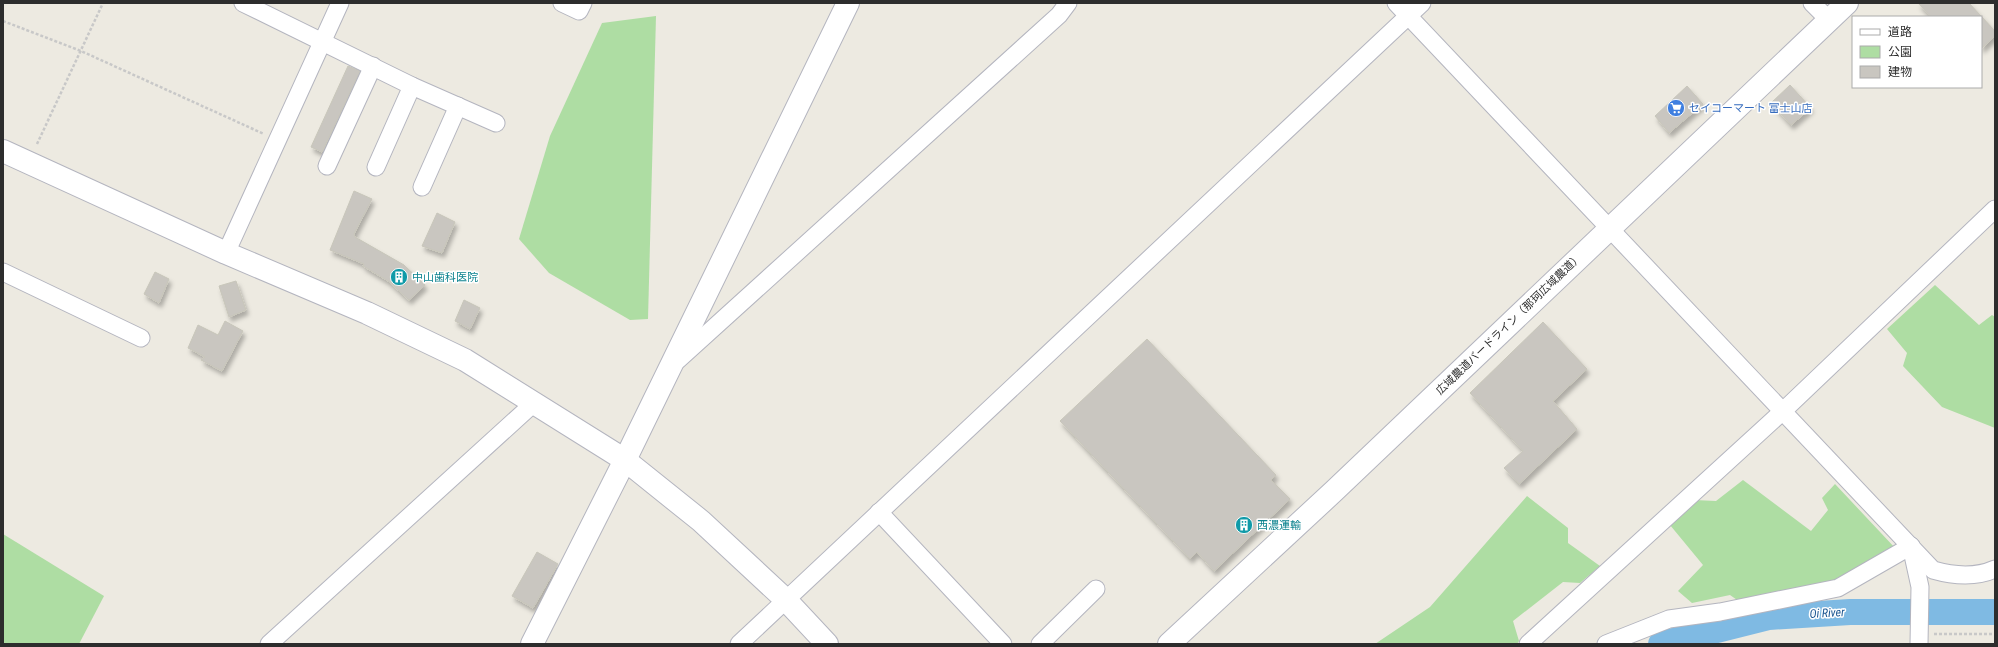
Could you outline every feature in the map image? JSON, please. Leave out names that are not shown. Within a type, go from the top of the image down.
[{"type":"street","points":[[242,3],[323,41],[412,86],[496,123]]},
{"type":"street","points":[[226,253],[340,3]]},
{"type":"street","points":[[562,3],[580,11],[583,3]]},
{"type":"street","points":[[532,644],[625,460],[848,3]]},
{"type":"street","points":[[666,375],[682,356],[1053,20],[1068,3]]},
{"type":"street","points":[[1396,3],[1933,570],[1953,575],[1983,575],[1995,569]]},
{"type":"street","points":[[738,644],[1422,3]]},
{"type":"street","points":[[1812,3],[1829,20]]},
{"type":"street","name":"広域農道バードライン（那珂広域農道）","points":[[1169,644],[1334,491],[1847,3]]},
{"type":"street","points":[[327,166],[373,66]]},
{"type":"street","points":[[376,167],[412,86]]},
{"type":"street","points":[[422,187],[458,106]]},
{"type":"street","points":[[3,151],[226,253],[367,314],[465,360],[625,460],[701,521],[785,599],[827,644]]},
{"type":"street","points":[[1528,644],[1783,411],[1995,209]]},
{"type":"street","points":[[3,272],[141,338]]},
{"type":"street","points":[[269,644],[534,403]]},
{"type":"street","points":[[879,512],[1003,644]]},
{"type":"street","points":[[1911,546],[1920,587],[1919,639]]},
{"type":"street","points":[[1606,644],[1669,618],[1720,612],[1838,588],[1911,546]]},
{"type":"street","points":[[1040,644],[1096,589]]},
{"type":"path","points":[[37,144],[103,3]]},
{"type":"path","points":[[3,21],[81,51],[278,140]]},
{"type":"path","points":[[1919,639],[1995,634]]},
{"type":"green space","points":[[656,16],[648,319],[630,320],[549,273],[519,239],[550,136],[602,23]]},
{"type":"green space","points":[[1935,285],[1979,325],[1992,315],[1995,317],[1995,428],[1942,407],[1903,366],[1907,353],[1887,329]]},
{"type":"green space","points":[[1743,480],[1811,531],[1828,510],[1822,498],[1835,484],[1896,549],[1838,583],[1740,602],[1730,595],[1692,603],[1678,591],[1703,565],[1670,525],[1694,500],[1716,501]]},
{"type":"green space","points":[[1527,496],[1568,528],[1568,543],[1600,566],[1580,583],[1563,582],[1513,621],[1519,641],[1517,644],[1375,644],[1430,607]]},
{"type":"green space","points":[[3,534],[104,596],[79,644],[3,644]]},
{"type":"building","points":[[1918,3],[1969,3],[1981,16],[1930,16]]},
{"type":"building","points":[[1982,17],[1995,31],[1995,36],[1982,48]]},
{"type":"building","points":[[348,66],[360,71],[322,152],[311,147]]},
{"type":"building","points":[[1790,85],[1811,108],[1791,125],[1771,103]]},
{"type":"building","points":[[1687,86],[1703,104],[1669,133],[1655,116]]},
{"type":"building","points":[[354,191],[372,199],[354,234],[355,237],[404,265],[425,285],[409,300],[388,281],[363,266],[364,264],[330,250]]},
{"type":"building","points":[[437,213],[455,222],[442,253],[422,246]]},
{"type":"building","points":[[155,272],[169,279],[159,303],[144,294]]},
{"type":"building","points":[[236,281],[246,310],[229,317],[219,286]]},
{"type":"building","points":[[464,300],[480,308],[470,329],[455,321]]},
{"type":"building","points":[[225,321],[243,331],[222,371],[201,360],[205,357],[188,348],[198,325],[218,335]]},
{"type":"building","points":[[1543,322],[1587,369],[1553,401],[1577,429],[1519,484],[1504,468],[1523,451],[1470,393]]},
{"type":"building","points":[[1147,339],[1276,475],[1271,480],[1290,499],[1214,571],[1197,552],[1190,559],[1060,421]]},
{"type":"building","points":[[537,552],[558,564],[533,608],[512,596]]},
{"type":"waterway","name":"Oi River","points":[[1661,644],[1769,617],[1850,612],[1995,612]]},
{"type":"place","name":"セイコーマート 富士山店","points":[[1676,108]]},
{"type":"place","name":"中山歯科医院","points":[[399,277]]},
{"type":"place","name":"西濃運輸","points":[[1244,525]]}]
